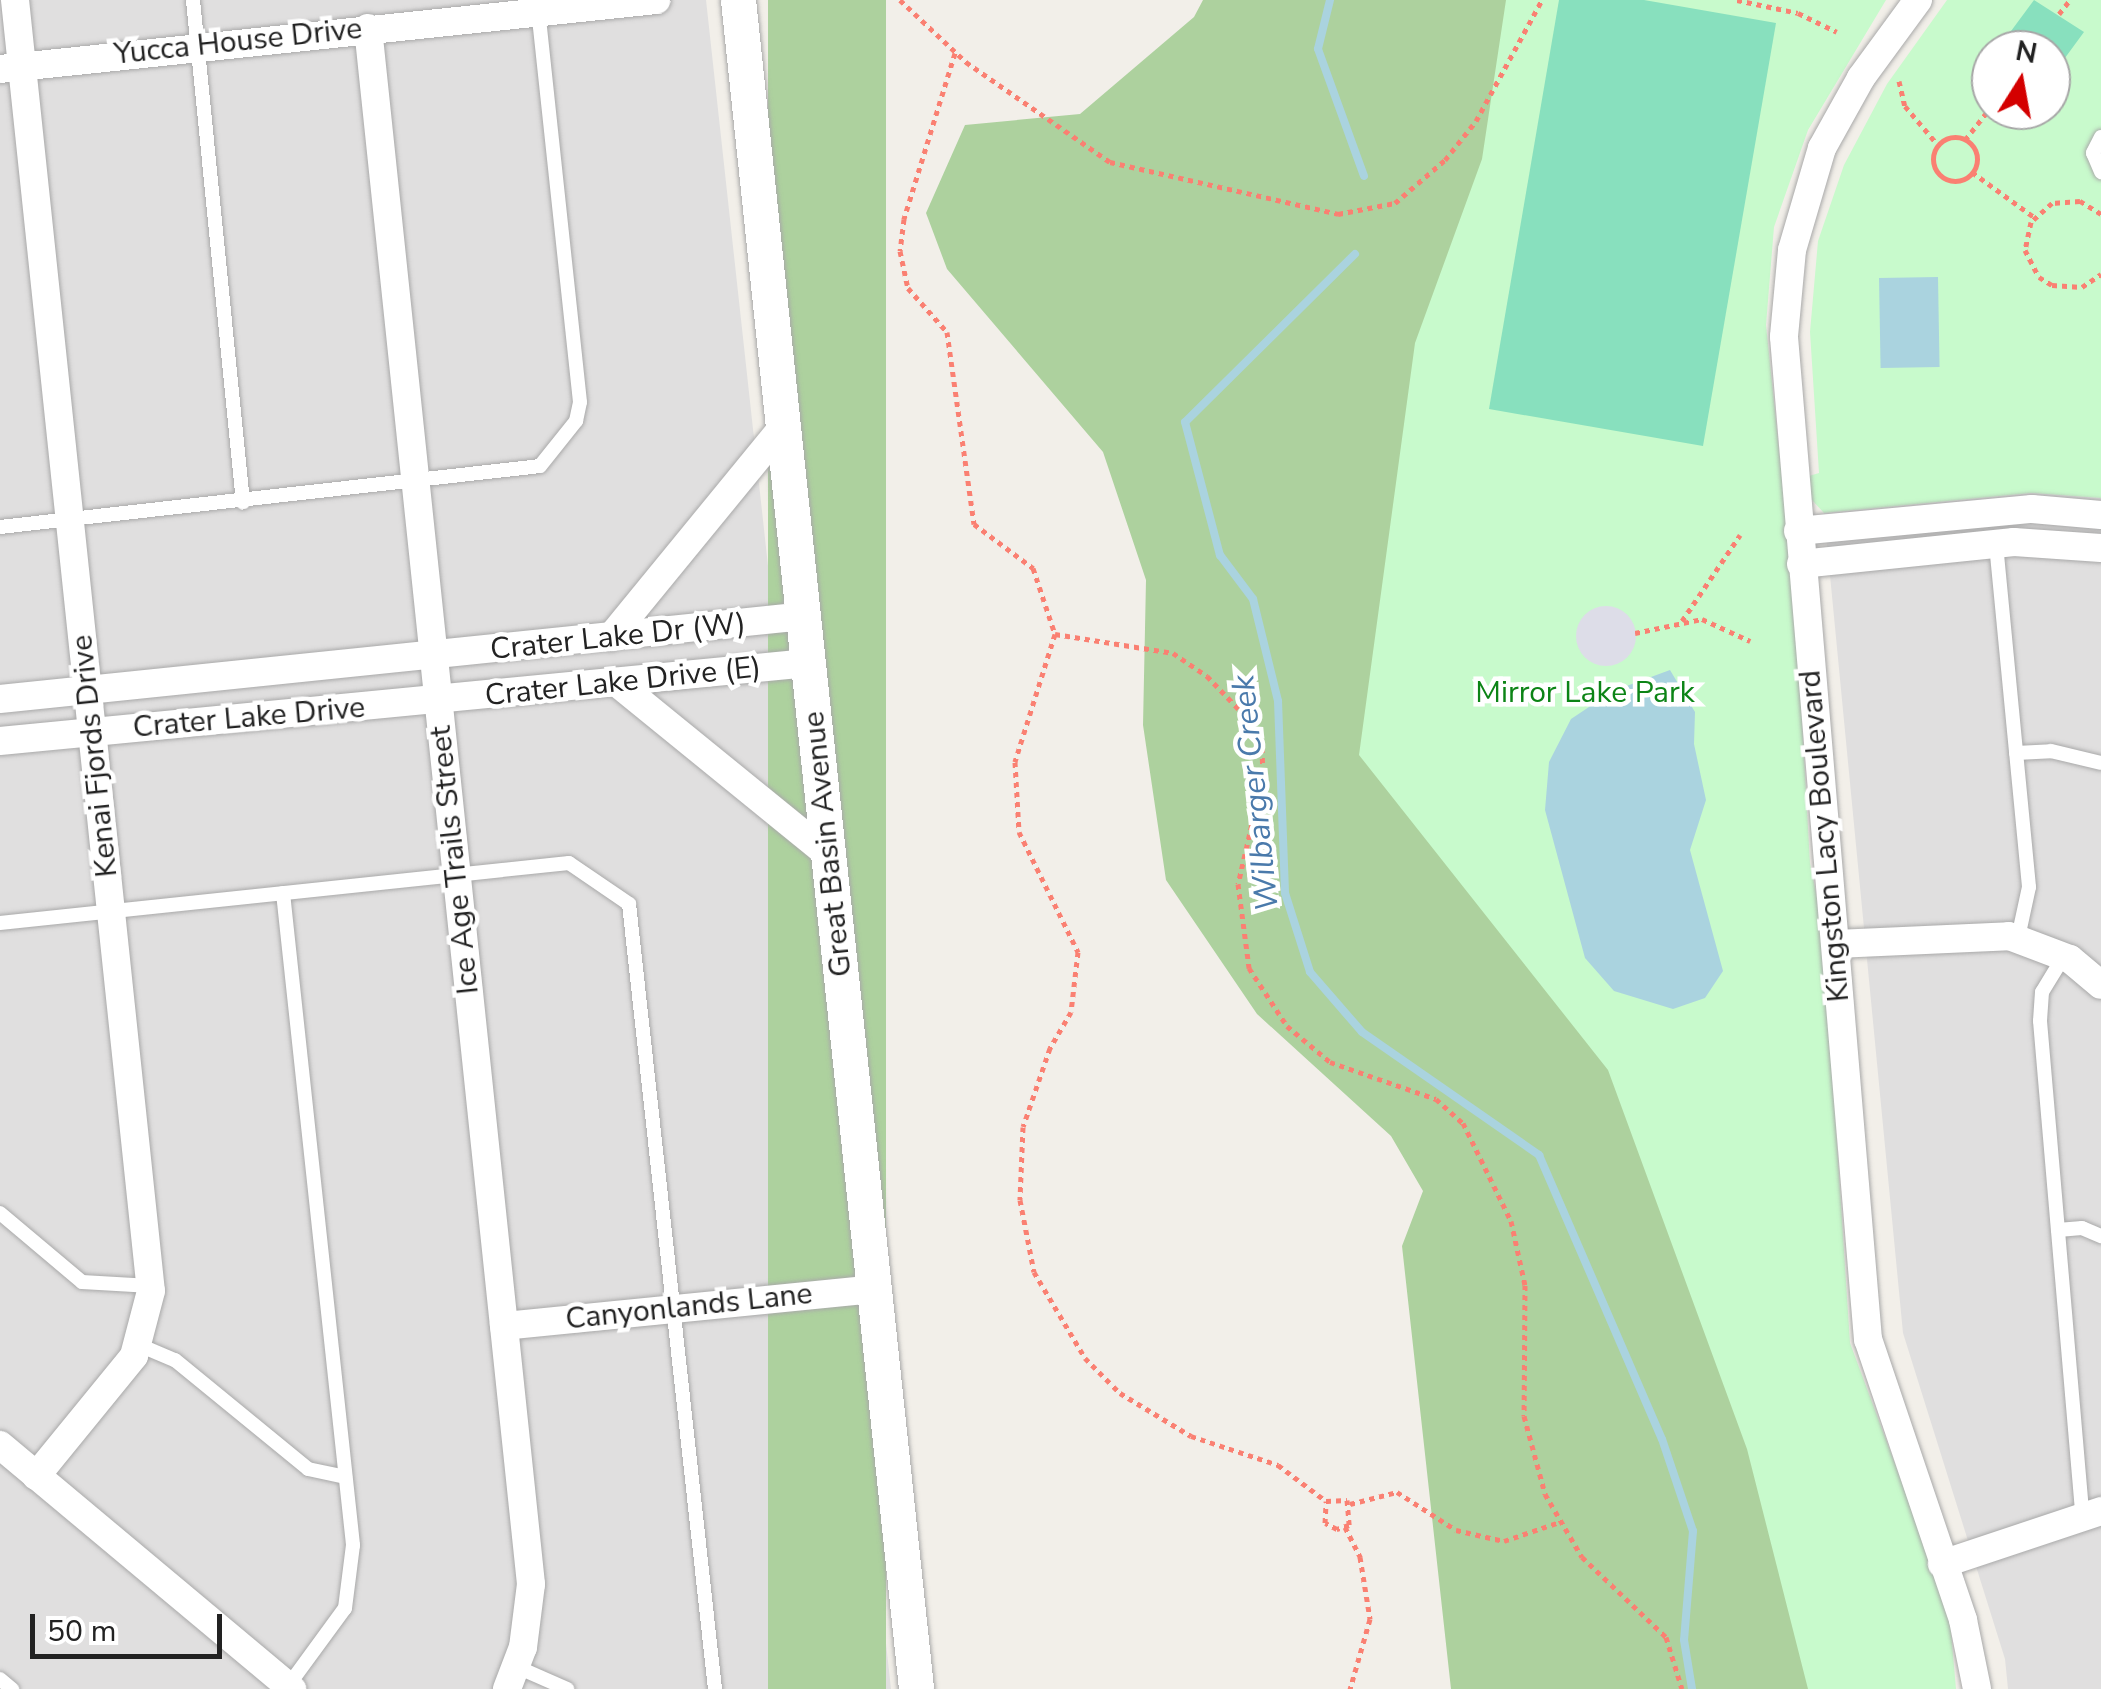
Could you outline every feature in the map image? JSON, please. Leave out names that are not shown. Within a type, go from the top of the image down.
[{"type":"street","name":"Kenai Fjords Drive","points":[[16,0],[11,68],[70,521],[87,691],[96,732],[151,1310],[139,1345],[36,1476]]},
{"type":"street","name":"Yucca House Drive","points":[[11,68],[554,7],[656,0]]},
{"type":"street","name":"Great Basin Avenue","points":[[738,0],[916,1689]]},
{"type":"street","name":"Kingston Lacy Boulevard","points":[[1918,0],[1844,107],[1803,197],[1784,338],[1868,1339],[1942,1564],[1977,1689]]},
{"type":"street","name":"Ice Age Trails Street","points":[[368,28],[532,1584],[512,1678]]},
{"type":"street","points":[[612,638],[784,426]]},
{"type":"street","points":[[1798,531],[2032,509],[2101,515]]},
{"type":"street","points":[[1801,564],[1996,544],[2101,548]]},
{"type":"street","name":"Crater Lake Dr (W)","points":[[433,657],[804,616]]},
{"type":"street","name":"Crater Lake Drive","points":[[0,699],[433,657]]},
{"type":"street","name":"Crater Lake Drive (E)","points":[[438,700],[808,663]]},
{"type":"street","points":[[616,682],[830,858]]},
{"type":"street","name":"Crater Lake Drive","points":[[0,740],[438,700]]},
{"type":"street","points":[[1836,944],[1976,933],[2018,938],[2064,956],[2101,985]]},
{"type":"street","name":"Canyonlands Lane","points":[[504,1326],[875,1289]]},
{"type":"street","points":[[0,1446],[290,1687]]},
{"type":"street","points":[[1942,1564],[2092,1512]]},
{"type":"lane","points":[[193,0],[242,503]]},
{"type":"lane","points":[[0,528],[533,470],[578,412],[554,7]]},
{"type":"lane","points":[[2101,136],[2092,154],[2101,172]]},
{"type":"lane","points":[[1996,544],[2029,887],[2018,938]]},
{"type":"lane","points":[[2016,752],[2052,751],[2101,764]]},
{"type":"lane","points":[[0,924],[577,864],[632,910],[715,1689]]},
{"type":"lane","points":[[283,893],[346,1477],[350,1588],[330,1635],[290,1687]]},
{"type":"lane","points":[[2064,956],[2040,1001],[2058,1230],[2092,1512]]},
{"type":"lane","points":[[0,1213],[82,1282],[150,1286]]},
{"type":"lane","points":[[2058,1230],[2082,1228],[2101,1236]]},
{"type":"lane","points":[[139,1345],[175,1360],[308,1470],[346,1477]]},
{"type":"lane","points":[[512,1678],[568,1689]]},
{"type":"lane","points":[[0,1679],[12,1689]]},
{"type":"path","points":[[900,0],[955,53],[1121,168],[1264,192],[1322,212],[1358,212],[1404,198],[1445,160],[1483,110],[1542,0]]},
{"type":"path","points":[[1737,0],[1798,13],[1837,32]]},
{"type":"path","points":[[2060,14],[2070,0]]},
{"type":"path","points":[[955,53],[904,219],[901,266],[908,288],[946,332],[974,524],[1032,568],[1055,634],[1015,762],[1019,832],[1078,952],[1072,1012],[1050,1048],[1022,1127],[1020,1200],[1034,1272],[1085,1358],[1120,1393],[1191,1436],[1278,1465],[1326,1501]]},
{"type":"path","points":[[1899,82],[1905,106],[1938,145]]},
{"type":"path","points":[[1965,140],[1973,130]]},
{"type":"path","points":[[1950,138],[1965,140],[1975,150],[1972,172],[1961,180],[1941,176],[1934,164],[1938,145],[1950,138]]},
{"type":"path","points":[[1972,172],[2034,217]]},
{"type":"path","points":[[2101,214],[2066,200],[2034,217],[2026,250],[2039,276],[2067,288],[2101,274]]},
{"type":"path","points":[[1680,624],[1740,536]]},
{"type":"path","points":[[1635,633],[1702,619],[1750,641]]},
{"type":"path","points":[[1055,634],[1173,654],[1208,676],[1249,720],[1262,748],[1263,776],[1238,884],[1249,968],[1287,1026],[1330,1062],[1436,1099],[1463,1124],[1492,1174],[1525,1286],[1524,1416],[1557,1523],[1598,1576],[1666,1637],[1682,1689]]},
{"type":"path","points":[[1326,1501],[1335,1497],[1350,1504],[1397,1492],[1456,1530],[1490,1540],[1532,1535],[1557,1523]]},
{"type":"path","points":[[1326,1501],[1324,1523],[1345,1527]]},
{"type":"path","points":[[1350,1504],[1345,1527],[1360,1558],[1370,1619],[1350,1689]]},
{"type":"shaded area","points":[[0,0],[706,0],[891,1689],[0,1689]]},
{"type":"shaded area","points":[[2032,493],[2101,498],[2101,1689],[2008,1689],[2005,1659],[1903,1333],[1824,513]]},
{"type":"shaded area","points":[[1606,606],[1627,615],[1636,636],[1627,657],[1606,666],[1585,657],[1576,636],[1585,615]]},
{"type":"green space","points":[[768,0],[886,0],[886,1689],[768,1689]]},
{"type":"green space","points":[[1203,0],[1585,0],[1599,1003],[1903,1689],[1451,1689],[1402,1246],[1423,1191],[1391,1136],[1257,1014],[1166,880],[1143,725],[1146,580],[1103,452],[947,269],[926,213],[965,125],[1080,114],[1194,17]]},
{"type":"green space","name":"Mirror Lake Park","points":[[1506,0],[1886,0],[1808,130],[1774,227],[1766,325],[1796,612],[1810,863],[1823,928],[1850,1343],[1949,1609],[1956,1689],[1808,1689],[1747,1449],[1608,1070],[1359,755],[1415,343],[1482,159]]},
{"type":"green space","points":[[1559,0],[1644,0],[1776,23],[1703,446],[1489,409]]},
{"type":"green space","points":[[1947,0],[2101,0],[2101,498],[2031,493],[1824,513],[1811,499],[1809,476],[1819,473],[1810,332],[1818,241],[1844,165],[1887,84]]},
{"type":"green space","points":[[2034,0],[2084,32],[2071,50],[2071,30],[2012,30]]},
{"type":"water","points":[[1938,277],[1940,367],[1881,368],[1879,278]]},
{"type":"water","points":[[1670,670],[1695,712],[1694,744],[1706,800],[1690,850],[1723,971],[1705,998],[1673,1009],[1614,991],[1585,958],[1545,810],[1549,762],[1571,719],[1613,691]]},
{"type":"waterway","name":"Wilbarger Creek","points":[[1330,0],[1318,49],[1364,176]]},
{"type":"waterway","name":"Wilbarger Creek","points":[[1355,254],[1185,422],[1220,555],[1253,599],[1278,701],[1285,893],[1310,972],[1362,1032],[1539,1155],[1662,1439],[1693,1531],[1684,1640],[1692,1689]]}]
